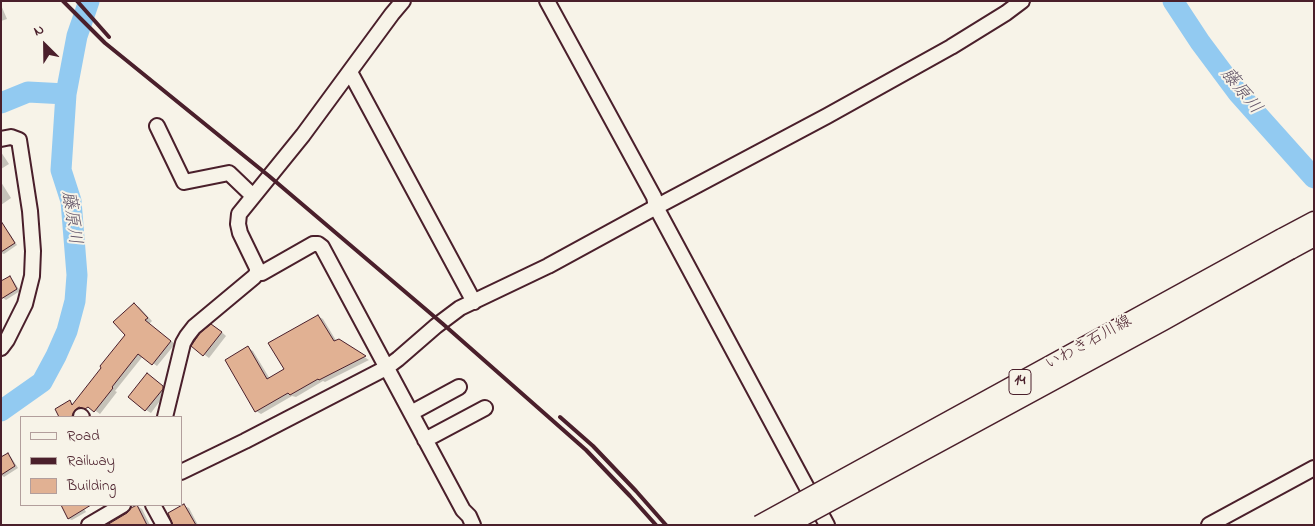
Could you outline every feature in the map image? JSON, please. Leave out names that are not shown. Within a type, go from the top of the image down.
[{"type":"main road","name":"いわき石川線","points":[[787,525],[1163,321],[1297,240],[1314,221]]},
{"type":"main road","name":"いわき石川線","points":[[759,525],[1297,240]]},
{"type":"street","points":[[257,273],[240,233],[238,224],[239,214],[303,135],[392,14],[404,1]]},
{"type":"street","points":[[547,1],[654,197],[656,207],[827,525]]},
{"type":"street","points":[[182,472],[386,368],[460,308],[548,266],[827,116],[926,61],[998,18],[1022,1]]},
{"type":"street","points":[[350,72],[474,302]]},
{"type":"street","points":[[157,126],[184,182],[229,173],[253,196]]},
{"type":"street","points":[[1,139],[12,137],[19,140],[30,211],[33,251],[32,276],[24,304],[3,340]]},
{"type":"street","points":[[257,273],[262,274],[313,244],[318,244],[322,247],[410,413],[473,525]]},
{"type":"street","points":[[165,416],[183,343],[187,336],[194,327],[257,273]]},
{"type":"street","points":[[410,413],[459,388]]},
{"type":"street","points":[[425,440],[486,408]]},
{"type":"street","points":[[1208,525],[1314,468]]},
{"type":"street","points":[[95,523],[121,506]]},
{"type":"street","points":[[154,506],[164,525]]},
{"type":"building","points":[[1,221],[15,243],[1,252]]},
{"type":"building","points":[[10,276],[17,289],[1,299],[1,281]]},
{"type":"building","points":[[134,303],[148,318],[145,320],[171,341],[152,365],[138,354],[94,412],[88,407],[85,409],[79,407],[72,416],[58,416],[55,409],[70,400],[72,405],[125,335],[113,322]]},
{"type":"building","points":[[318,315],[334,341],[339,339],[366,356],[290,395],[288,393],[255,412],[225,360],[248,346],[267,379],[284,369],[268,343]]},
{"type":"building","points":[[211,324],[222,332],[203,356],[191,346],[200,333]]},
{"type":"building","points":[[147,373],[163,386],[163,389],[145,411],[128,397]]},
{"type":"building","points":[[8,453],[15,466],[1,475],[1,457]]},
{"type":"building","points":[[184,504],[196,525],[173,525],[168,513]]},
{"type":"building","points":[[62,506],[89,506],[68,519]]},
{"type":"building","points":[[138,506],[147,525],[107,525],[127,513],[131,508]]},
{"type":"waterway","name":"藤原川","points":[[1,411],[42,382],[67,331],[75,301],[77,275],[71,201],[61,170],[66,94],[77,36],[89,1]]},
{"type":"waterway","name":"藤原川","points":[[1173,1],[1200,42],[1238,93],[1314,178]]},
{"type":"waterway","points":[[1,103],[28,92],[66,94]]},
{"type":"railway","points":[[63,1],[105,43],[269,176],[443,324],[586,450],[656,525]]},
{"type":"railway","points":[[77,1],[109,37]]},
{"type":"railway","points":[[560,417],[593,446],[666,525]]}]
